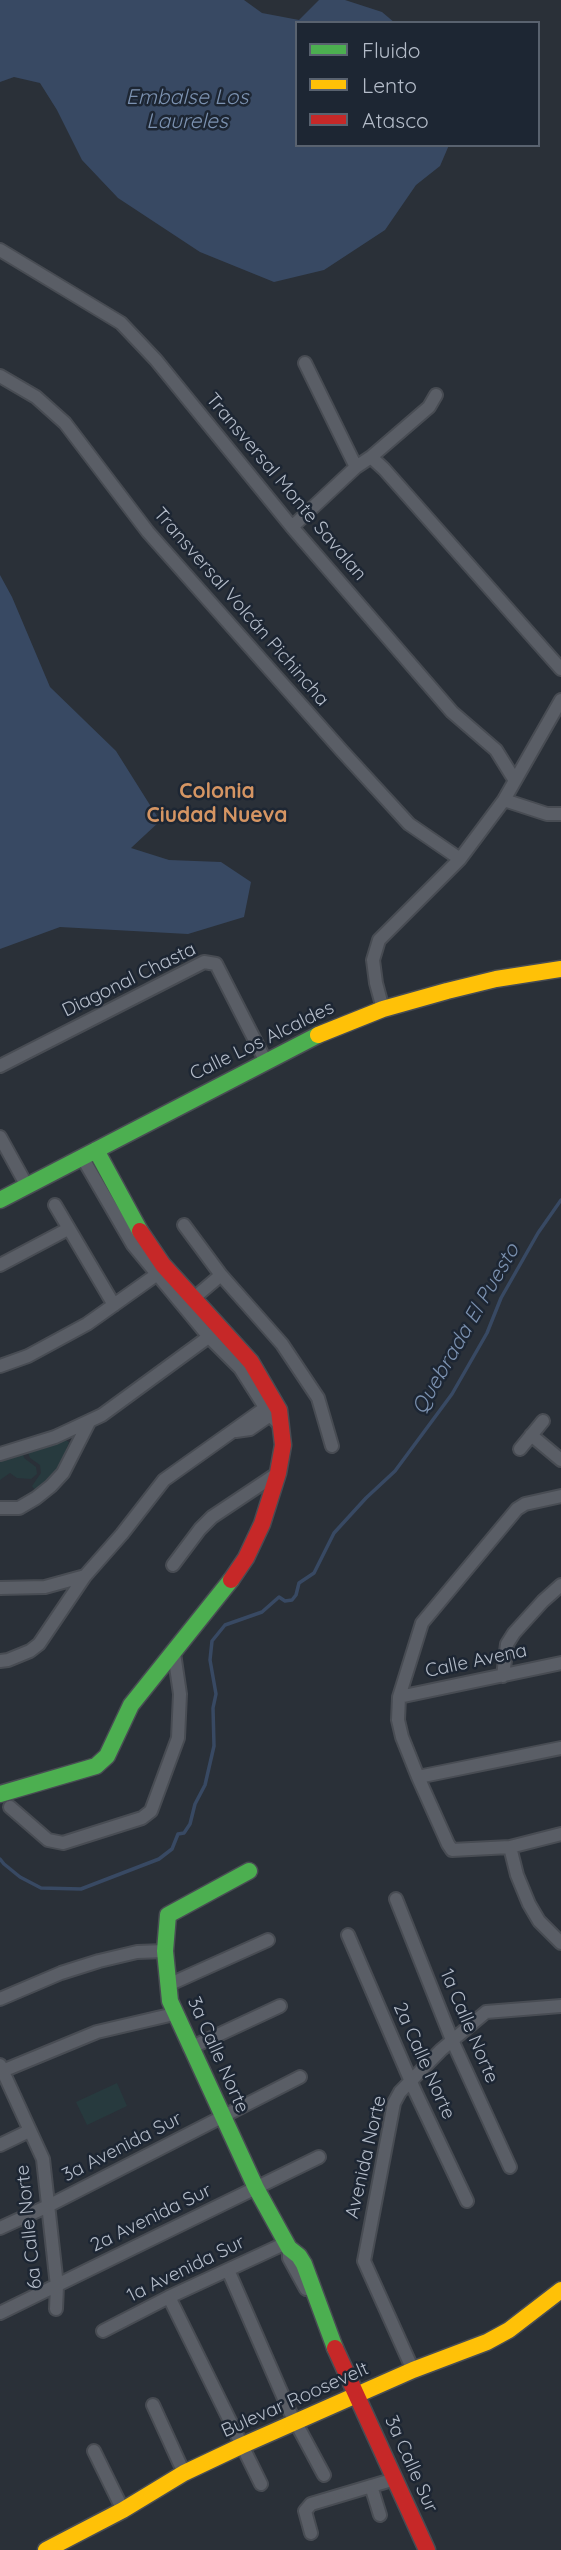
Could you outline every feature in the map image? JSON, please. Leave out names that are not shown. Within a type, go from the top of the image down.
[{"type":"street","name":"Transversal Monte Savalan","points":[[0,250],[121,323],[156,360],[292,527],[452,712],[496,750],[514,779]]},
{"type":"street","points":[[305,363],[356,467]]},
{"type":"street","name":"Transversal Volcán Pichincha","points":[[0,376],[36,397],[65,423],[148,532],[342,751],[409,824],[460,859]]},
{"type":"street","points":[[292,527],[356,467],[429,407],[436,395]]},
{"type":"street","points":[[371,457],[561,669]]},
{"type":"street","points":[[383,1009],[373,960],[379,940],[460,859],[504,800],[561,700]]},
{"type":"street","points":[[504,800],[547,814],[561,814]]},
{"type":"street","name":"Diagonal Chasta","points":[[0,1066],[204,962],[216,964],[265,1060]]},
{"type":"street","name":"Calle Los Alcaldes","points":[[0,1200],[319,1034],[383,1009],[496,979],[561,969]]},
{"type":"street","points":[[0,1137],[27,1186]]},
{"type":"street","points":[[89,1154],[145,1240],[161,1272],[214,1333],[251,1362],[274,1412],[283,1445],[278,1473],[262,1524],[246,1558],[225,1590],[131,1704],[107,1756],[102,1762],[19,1790],[5,1800],[48,1840],[63,1843],[142,1818],[152,1811],[178,1738],[180,1694],[174,1653]]},
{"type":"street","points":[[55,1205],[114,1305]]},
{"type":"street","points":[[184,1225],[221,1275],[282,1344],[318,1398],[332,1446]]},
{"type":"street","points":[[0,1265],[68,1229]]},
{"type":"street","points":[[161,1272],[194,1298],[214,1333]]},
{"type":"street","points":[[0,1366],[28,1356],[87,1324],[161,1272]]},
{"type":"street","points":[[194,1298],[221,1275]]},
{"type":"street","points":[[0,1454],[55,1437],[89,1422],[214,1333]]},
{"type":"street","points":[[0,1661],[30,1651],[39,1644],[85,1576],[164,1480],[236,1431],[245,1421],[274,1412]]},
{"type":"street","points":[[520,1449],[543,1421]]},
{"type":"street","points":[[0,1508],[19,1508],[36,1499],[51,1486],[62,1473],[89,1422]]},
{"type":"street","points":[[531,1435],[561,1460]]},
{"type":"street","points":[[173,1565],[200,1528],[212,1517],[278,1473]]},
{"type":"street","points":[[561,1496],[525,1504],[517,1509],[422,1623],[399,1697],[398,1720],[418,1777],[452,1850],[510,1847],[561,1834]]},
{"type":"street","points":[[0,1588],[45,1587],[85,1576]]},
{"type":"street","points":[[503,1676],[507,1644],[514,1633],[561,1585]]},
{"type":"street","name":"Calle Avena","points":[[399,1697],[561,1663]]},
{"type":"street","points":[[418,1777],[561,1748]]},
{"type":"street","points":[[510,1847],[517,1875],[529,1904],[539,1921],[561,1943]]},
{"type":"street","name":"3a Calle Norte","points":[[249,1871],[168,1915],[165,1951],[174,2014],[257,2188],[287,2245],[304,2264],[315,2300],[357,2394]]},
{"type":"street","name":"1a Calle Norte","points":[[396,1899],[452,2040],[510,2167]]},
{"type":"street","name":"2a Calle Norte","points":[[348,1936],[467,2201]]},
{"type":"street","points":[[168,1984],[268,1940]]},
{"type":"street","points":[[0,1999],[61,1973],[99,1961],[137,1952],[165,1951]]},
{"type":"street","points":[[190,2048],[280,2006]]},
{"type":"street","name":"Avenida Norte","points":[[413,2370],[364,2261],[394,2103],[400,2092],[452,2040],[486,2011],[561,2006]]},
{"type":"street","points":[[1,2069],[97,2032],[174,2014]]},
{"type":"street","name":"6a Calle Norte","points":[[1,2069],[43,2159],[57,2286],[56,2309]]},
{"type":"street","name":"3a Avenida Sur","points":[[0,2228],[300,2077]]},
{"type":"street","points":[[0,2145],[29,2131]]},
{"type":"street","name":"2a Avenida Sur","points":[[0,2313],[319,2157]]},
{"type":"street","name":"1a Avenida Sur","points":[[103,2331],[169,2297],[287,2245]]},
{"type":"street","points":[[228,2270],[296,2424],[324,2475]]},
{"type":"street","name":"Bulevar Roosevelt","points":[[46,2550],[123,2510],[184,2473],[241,2446],[296,2424],[413,2370],[487,2342],[509,2330],[561,2290]]},
{"type":"street","points":[[169,2297],[261,2484]]},
{"type":"street","name":"3a Calle Sur","points":[[357,2394],[427,2550]]},
{"type":"street","points":[[153,2405],[184,2473]]},
{"type":"street","points":[[94,2451],[123,2510]]},
{"type":"street","points":[[311,2533],[306,2516],[307,2507],[395,2479]]},
{"type":"street","points":[[371,2486],[380,2515]]},
{"type":"green space","points":[[65,1440],[69,1442],[63,1459],[51,1477],[35,1490],[32,1486],[41,1473],[40,1465],[30,1458],[28,1452]]},
{"type":"green space","points":[[23,1454],[24,1458],[36,1467],[37,1474],[31,1479],[17,1478],[10,1473],[0,1480],[0,1460]]},
{"type":"green space","points":[[117,2083],[127,2106],[87,2125],[76,2102]]},
{"type":"water","name":"Embalse Los Laureles","points":[[0,0],[244,0],[262,13],[299,20],[319,0],[345,0],[382,12],[393,21],[295,21],[295,147],[448,147],[440,166],[416,185],[385,230],[324,270],[274,282],[200,252],[118,198],[82,160],[40,83],[14,77],[0,82]]},
{"type":"water","points":[[0,575],[50,687],[116,751],[160,821],[131,848],[169,860],[221,862],[251,882],[244,917],[188,934],[60,927],[0,949]]},
{"type":"waterway","name":"Quebrada El Puesto","points":[[0,1859],[20,1877],[41,1888],[81,1889],[159,1859],[172,1849],[178,1834],[184,1833],[190,1824],[195,1804],[205,1785],[214,1746],[213,1708],[216,1694],[210,1660],[212,1641],[225,1625],[262,1612],[279,1597],[285,1601],[292,1600],[299,1583],[314,1573],[334,1533],[395,1471],[452,1394],[487,1333],[501,1298],[538,1233],[561,1200]]},
{"type":"traffic: fast","points":[[0,1200],[318,1035]]},
{"type":"traffic: fast","points":[[96,1150],[140,1231]]},
{"type":"traffic: fast","points":[[0,1794],[96,1766],[107,1756],[131,1705],[231,1580]]},
{"type":"traffic: fast","points":[[249,1871],[168,1915],[165,1951],[170,2001],[256,2188],[289,2248],[304,2264],[335,2348]]},
{"type":"traffic: slow","points":[[318,1035],[383,1009],[447,991],[496,979],[561,969]]},
{"type":"traffic: slow","points":[[46,2550],[123,2510],[184,2473],[241,2446],[413,2370],[487,2342],[509,2330],[561,2290]]},
{"type":"traffic: jam","points":[[140,1231],[163,1265],[251,1362],[279,1410],[283,1445],[278,1473],[262,1524],[246,1558],[231,1580]]},
{"type":"traffic: jam","points":[[335,2348],[427,2550]]},
{"type":"district","name":"Colonia Ciudad Nueva","points":[[217,804]]}]
